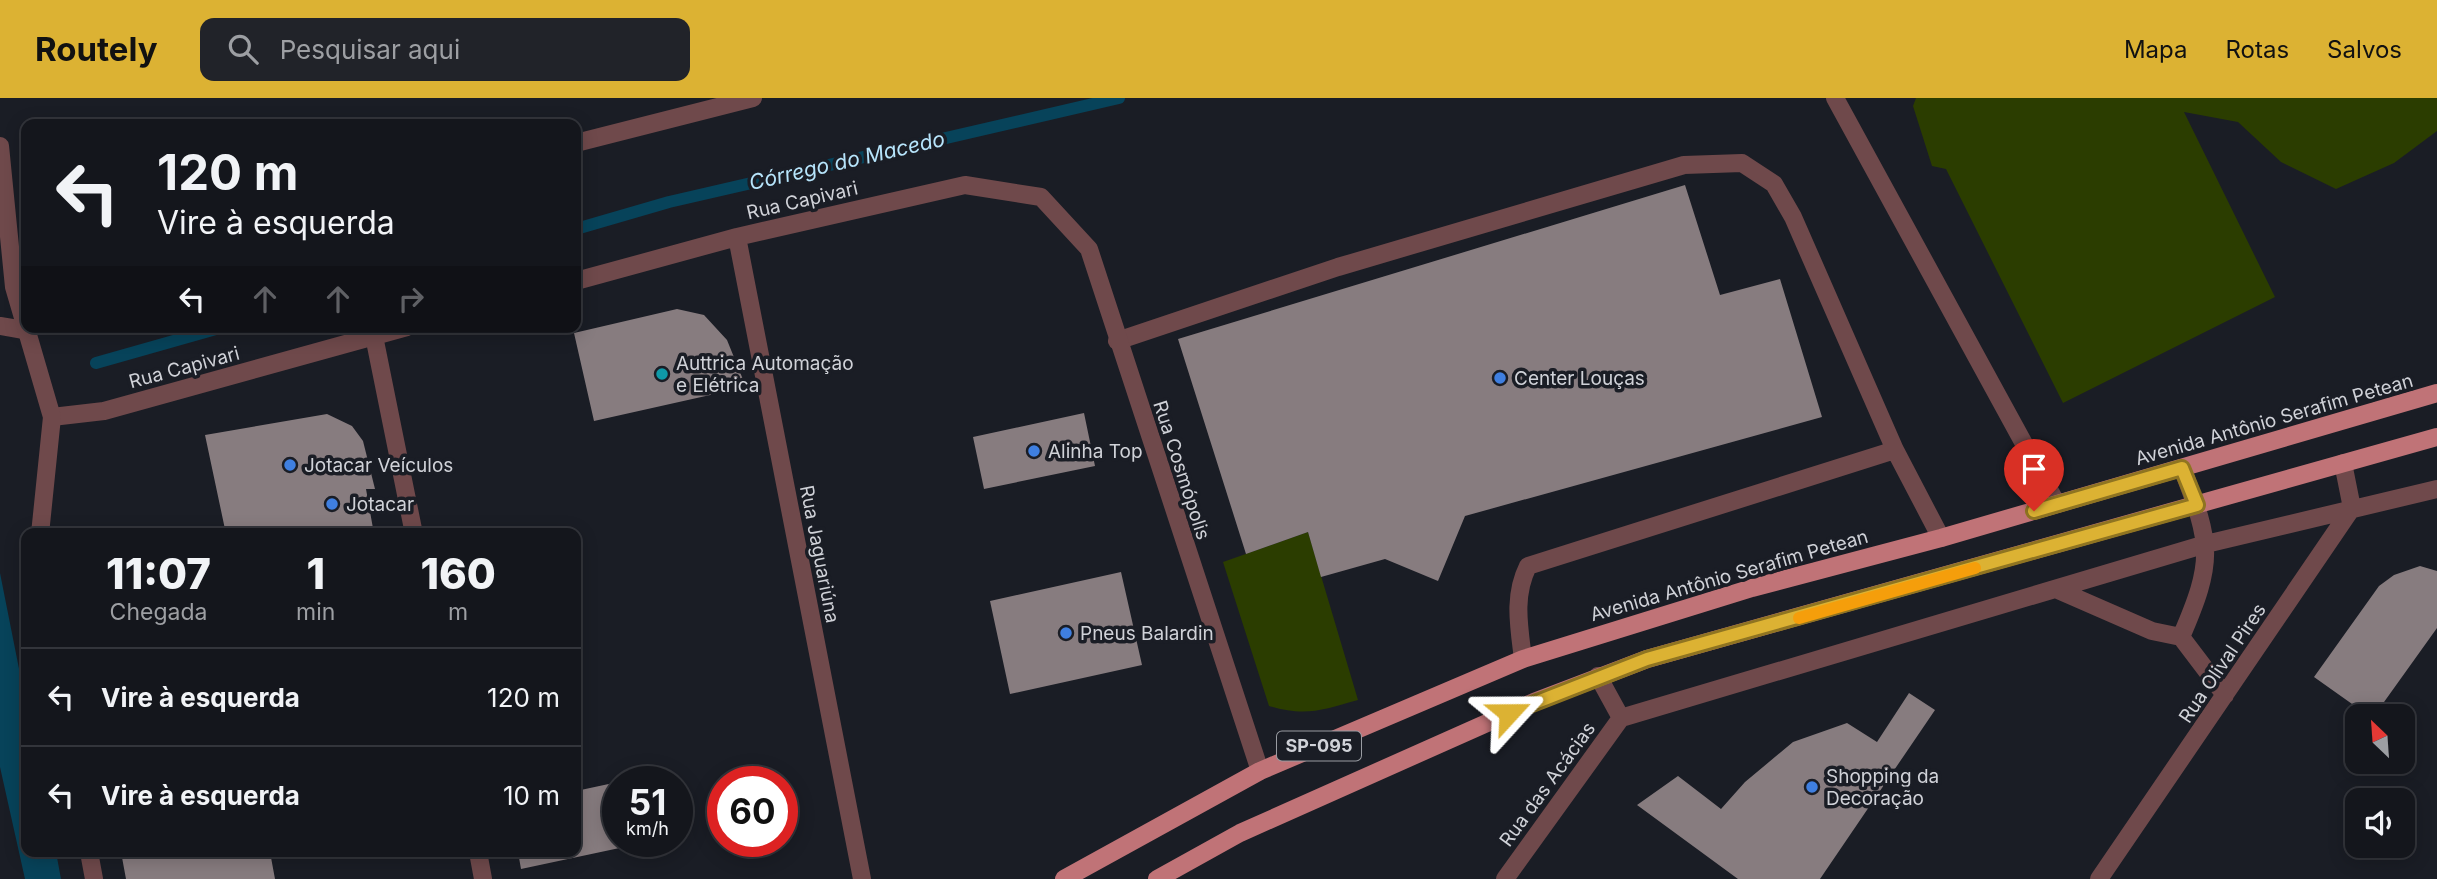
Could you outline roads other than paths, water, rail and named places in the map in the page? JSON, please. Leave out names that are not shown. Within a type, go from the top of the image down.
[{"type":"main road","name":"Avenida Antônio Serafim Petean","points":[[1064,879],[1260,771],[1523,659],[1752,588],[1941,538],[2437,393]]},
{"type":"main road","name":"SP-095","points":[[1157,879],[1241,833],[1598,676],[1647,659],[2343,463],[2434,442]]},
{"type":"street","points":[[581,142],[753,98]]},
{"type":"street","points":[[1835,98],[2057,504]]},
{"type":"street","points":[[0,146],[20,285]]},
{"type":"street","points":[[1117,341],[1338,267],[1684,165],[1742,163],[1774,184],[1793,217],[1895,450],[1941,538]]},
{"type":"street","name":"Rua Capivari","points":[[581,280],[737,237],[965,185],[1041,197]]},
{"type":"street","name":"Rua Cosmópolis","points":[[1041,197],[1089,249],[1260,771]]},
{"type":"street","name":"Rua Jaguariúna","points":[[737,237],[862,879]]},
{"type":"street","points":[[0,326],[21,330]]},
{"type":"street","points":[[25,333],[52,417],[41,528]]},
{"type":"street","name":"Rua Capivari","points":[[52,417],[104,411],[385,333]]},
{"type":"street","points":[[374,336],[413,528]]},
{"type":"street","points":[[1523,659],[1517,601],[1520,583],[1528,566],[1895,450]]},
{"type":"street","points":[[2343,463],[2352,508]]},
{"type":"street","points":[[2181,637],[2202,587],[2206,544],[2197,505],[2182,468]]},
{"type":"street","points":[[1620,718],[2206,544],[2437,488]]},
{"type":"street","name":"Rua Olival Pires","points":[[2099,879],[2352,508]]},
{"type":"street","points":[[2058,590],[2152,631],[2181,637],[2225,695]]},
{"type":"street","name":"Rua das Acácias","points":[[1504,879],[1620,718],[1598,676]]},
{"type":"street","points":[[90,857],[94,879]]},
{"type":"street","points":[[479,857],[483,879]]},
{"type":"water","points":[[0,573],[21,679],[21,857],[57,857],[61,879],[25,879],[0,767]]},
{"type":"waterway","name":"Córrego do Macedo","points":[[581,228],[669,202],[1119,98]]},
{"type":"waterway","name":"Córrego do Macedo","points":[[96,363],[202,333]]},
{"type":"place","name":"Auttrica Automação e Elétrica","points":[[662,374]]},
{"type":"place","name":"Center Louças","points":[[1500,378]]},
{"type":"place","name":"Alinha Top","points":[[1034,451]]},
{"type":"place","name":"Jotacar Veículos","points":[[290,465]]},
{"type":"place","name":"Jotacar","points":[[332,504]]},
{"type":"place","name":"Pneus Balardin","points":[[1066,633]]},
{"type":"place","name":"Shopping da Decoração","points":[[1812,787]]}]
